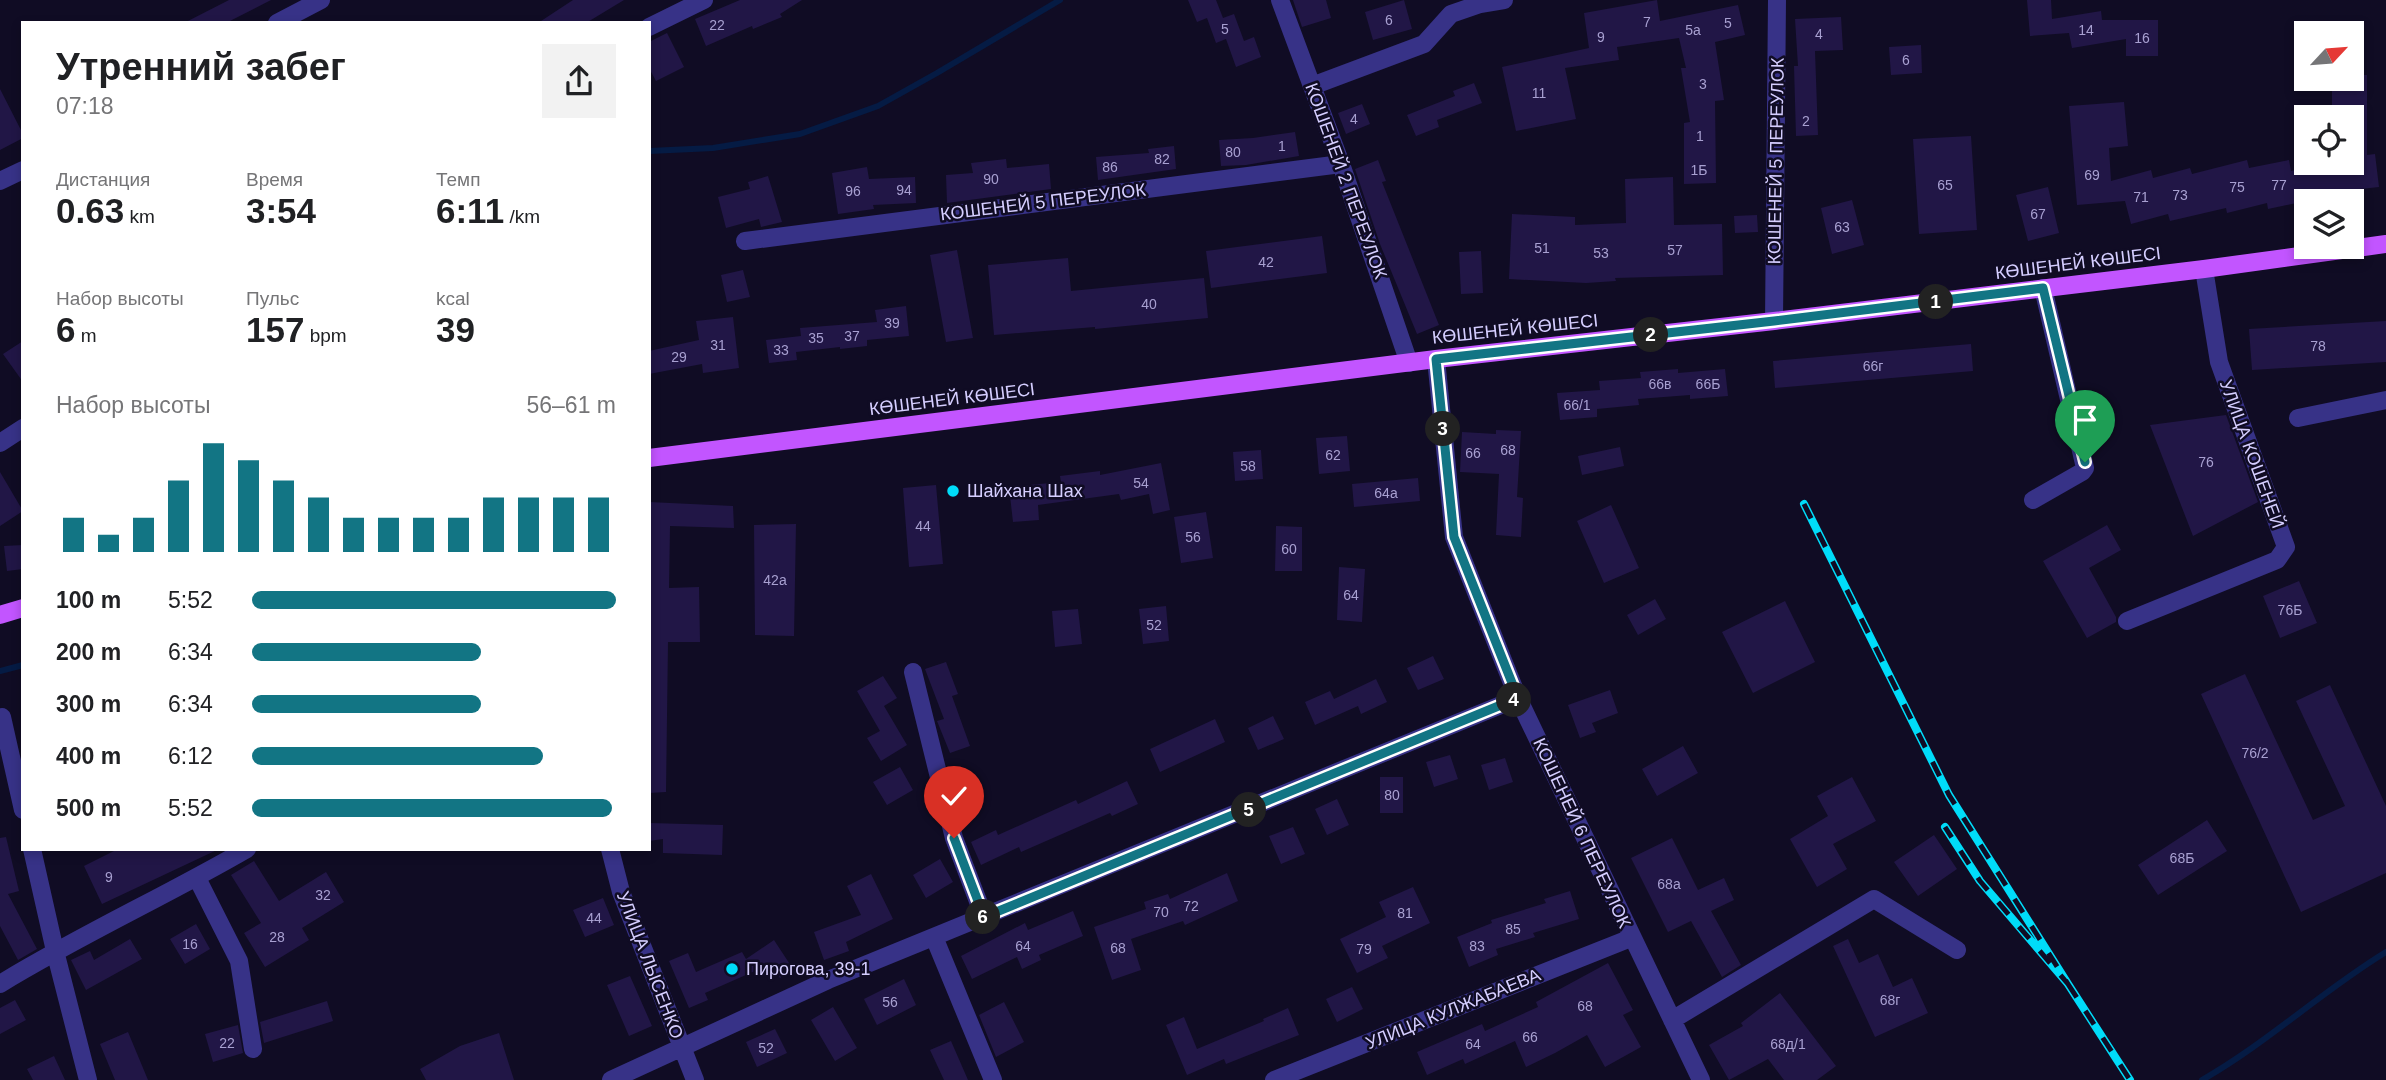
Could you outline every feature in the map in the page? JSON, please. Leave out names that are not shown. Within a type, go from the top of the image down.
[{"type":"main road","name":"КӨШЕНЕЙ КӨШЕСІ","points":[[651,458],[1436,359],[2204,269],[2386,244]]},
{"type":"main road","points":[[0,615],[21,609]]},
{"type":"street","points":[[281,21],[321,0]]},
{"type":"street","points":[[651,26],[704,0]]},
{"type":"street","name":"КОШЕНЕЙ 2 ПЕРЕУЛОК","points":[[1280,0],[1409,363]]},
{"type":"street","points":[[1312,86],[1424,44],[1451,14],[1480,4],[1504,0]]},
{"type":"street","name":"КОШЕНЕЙ 5 ПЕРЕУЛОК","points":[[1774,321],[1777,0]]},
{"type":"street","name":"КОШЕНЕЙ 5 ПЕРЕУЛОК","points":[[745,241],[1340,164]]},
{"type":"street","points":[[0,181],[21,171]]},
{"type":"street","name":"УЛИЦА КОШЕНЕЙ","points":[[2127,621],[2277,560],[2286,547],[2219,362],[2204,269]]},
{"type":"street","points":[[2033,499],[2085,468],[2043,288]]},
{"type":"street","name":"КОШЕНЕЙ 6 ПЕРЕУЛОК","points":[[1436,359],[1454,537],[1518,698],[1700,1080]]},
{"type":"street","points":[[2298,418],[2386,400]]},
{"type":"street","points":[[0,443],[21,429]]},
{"type":"street","points":[[912,672],[954,838],[984,917]]},
{"type":"street","points":[[611,1080],[828,980],[1518,698]]},
{"type":"street","points":[[2,717],[21,801]]},
{"type":"street","points":[[32,851],[88,1080]]},
{"type":"street","points":[[0,984],[55,950],[197,878],[244,851]]},
{"type":"street","name":"УЛИЦА ЛЫСЕНКО","points":[[611,851],[621,892],[695,1080]]},
{"type":"street","points":[[197,878],[239,961],[253,1049]]},
{"type":"street","points":[[1672,1020],[1874,899],[1957,950]]},
{"type":"street","points":[[934,937],[993,1080]]},
{"type":"street","name":"УЛИЦА КУЛЖАБАЕВА","points":[[1274,1080],[1631,938]]},
{"type":"building","points":[[229,0],[271,0],[230,21],[188,21]]},
{"type":"building","points":[[573,0],[624,0],[589,21],[541,21]]},
{"type":"building","points":[[740,0],[802,0],[780,14],[782,17],[753,29],[752,26],[706,46],[695,19]]},
{"type":"building","points":[[1188,0],[1216,0],[1223,18],[1234,14],[1244,41],[1254,37],[1261,57],[1236,67],[1226,39],[1216,43],[1207,18],[1197,22]]},
{"type":"building","points":[[1293,0],[1326,0],[1331,18],[1302,27]]},
{"type":"building","points":[[1404,0],[1412,29],[1373,40],[1365,12]]},
{"type":"building","points":[[1657,0],[1660,21],[1738,5],[1745,35],[1715,42],[1724,100],[1715,101],[1716,183],[1684,184],[1684,123],[1690,122],[1681,68],[1686,68],[1679,38],[1617,47],[1619,60],[1565,68],[1576,119],[1516,131],[1502,67],[1589,48],[1584,13]]},
{"type":"building","points":[[2027,0],[2051,0],[2052,19],[2101,11],[2102,20],[2158,20],[2158,56],[2126,56],[2126,39],[2072,48],[2069,33],[2030,36]]},
{"type":"building","points":[[1841,17],[1843,50],[1815,51],[1818,135],[1796,136],[1794,66],[1798,66],[1795,19]]},
{"type":"building","points":[[667,33],[684,67],[656,81],[651,72],[651,41]]},
{"type":"building","points":[[1921,45],[1922,73],[1891,75],[1889,47]]},
{"type":"building","points":[[2364,75],[2367,75],[2367,155],[2375,154],[2379,187],[2294,189],[2294,204],[2268,209],[2267,203],[2227,213],[2226,208],[2170,221],[2168,214],[2131,224],[2125,201],[2077,205],[2069,106],[2124,102],[2128,146],[2109,148],[2111,181],[2151,170],[2153,178],[2190,168],[2192,174],[2247,160],[2249,168],[2289,160],[2294,175],[2364,175],[2364,105],[2332,105],[2332,91],[2364,91]]},
{"type":"building","points":[[1474,83],[1482,103],[1437,120],[1439,127],[1416,136],[1407,115],[1455,96],[1453,91]]},
{"type":"building","points":[[0,89],[21,130],[21,139],[0,150]]},
{"type":"building","points":[[1362,104],[1370,124],[1346,134],[1338,113]]},
{"type":"building","points":[[1295,132],[1299,156],[1246,165],[1221,166],[1219,140]]},
{"type":"building","points":[[1971,136],[1977,230],[1919,234],[1913,139]]},
{"type":"building","points":[[1174,146],[1176,169],[1098,180],[1096,157],[1149,153],[1148,149]]},
{"type":"building","points":[[1006,159],[1007,168],[1049,164],[1051,189],[947,203],[946,175],[973,173],[971,163]]},
{"type":"building","points":[[1378,160],[1386,181],[1382,182],[1439,325],[1417,334],[1380,244],[1355,169]]},
{"type":"building","points":[[867,167],[869,179],[915,177],[916,203],[873,205],[874,209],[838,214],[832,173]]},
{"type":"building","points":[[768,176],[782,222],[761,227],[759,219],[726,228],[718,197],[750,189],[748,182]]},
{"type":"building","points":[[1673,177],[1674,225],[1722,224],[1723,275],[1615,278],[1616,281],[1586,283],[1509,279],[1512,214],[1575,217],[1575,225],[1626,223],[1625,179]]},
{"type":"building","points":[[2048,187],[2059,233],[2028,241],[2016,195]]},
{"type":"building","points":[[1852,200],[1864,245],[1832,254],[1821,208]]},
{"type":"building","points":[[1757,215],[1758,232],[1735,233],[1734,216]]},
{"type":"building","points":[[1322,236],[1327,273],[1211,288],[1206,251]]},
{"type":"building","points":[[957,250],[973,338],[946,342],[930,255]]},
{"type":"building","points":[[1481,251],[1483,293],[1461,294],[1459,252]]},
{"type":"building","points":[[1068,258],[1071,291],[1204,278],[1208,318],[994,335],[988,265]]},
{"type":"building","points":[[743,270],[750,297],[727,302],[721,275]]},
{"type":"building","points":[[906,306],[909,336],[867,340],[867,346],[796,352],[797,360],[769,363],[766,340],[801,336],[800,328],[877,322],[875,310]]},
{"type":"building","points":[[733,317],[739,368],[703,373],[702,364],[651,374],[651,351],[699,340],[696,321]]},
{"type":"building","points":[[2386,321],[2386,362],[2252,370],[2249,329]]},
{"type":"building","points":[[21,342],[21,379],[3,354]]},
{"type":"building","points":[[1971,344],[1973,371],[1775,388],[1773,361]]},
{"type":"building","points":[[1678,369],[1678,373],[1725,369],[1728,396],[1690,399],[1690,395],[1638,399],[1639,405],[1597,409],[1597,417],[1560,420],[1557,393],[1600,390],[1599,381],[1641,378],[1640,372]]},
{"type":"building","points":[[2226,415],[2258,502],[2193,536],[2150,425]]},
{"type":"building","points":[[1496,430],[1521,431],[1517,497],[1523,498],[1521,537],[1496,535],[1499,474],[1460,472],[1462,432],[1496,434]]},
{"type":"building","points":[[1347,436],[1350,471],[1319,474],[1316,438]]},
{"type":"building","points":[[1620,447],[1624,466],[1582,475],[1578,456]]},
{"type":"building","points":[[1261,450],[1263,479],[1235,481],[1233,452]]},
{"type":"building","points":[[1161,463],[1170,510],[1153,514],[1149,494],[1121,500],[1119,494],[1038,505],[1039,520],[1013,522],[1009,487],[1061,482],[1060,476],[1100,471],[1100,475]]},
{"type":"building","points":[[0,472],[21,508],[21,512],[0,526]]},
{"type":"building","points":[[1418,478],[1420,501],[1354,507],[1352,484]]},
{"type":"building","points":[[936,485],[943,564],[909,567],[903,488]]},
{"type":"building","points":[[651,502],[733,506],[734,528],[670,526],[669,588],[699,587],[700,642],[668,642],[666,792],[651,793]]},
{"type":"building","points":[[1611,505],[1639,568],[1604,583],[1577,521]]},
{"type":"building","points":[[1206,512],[1213,558],[1181,563],[1174,517]]},
{"type":"building","points":[[796,524],[794,636],[755,635],[754,525]]},
{"type":"building","points":[[2107,525],[2121,550],[2089,568],[2116,617],[2116,622],[2087,638],[2043,561]]},
{"type":"building","points":[[1276,526],[1302,527],[1302,571],[1275,571]]},
{"type":"building","points":[[21,545],[21,569],[7,571],[4,546]]},
{"type":"building","points":[[1339,567],[1365,569],[1362,622],[1337,620]]},
{"type":"building","points":[[2299,581],[2317,623],[2280,638],[2263,596]]},
{"type":"building","points":[[1655,599],[1666,619],[1638,635],[1627,615]]},
{"type":"building","points":[[1785,601],[1815,662],[1753,693],[1722,632]]},
{"type":"building","points":[[1166,606],[1169,641],[1143,644],[1139,609]]},
{"type":"building","points":[[1078,609],[1082,644],[1055,647],[1052,611]]},
{"type":"building","points":[[1433,656],[1444,679],[1418,690],[1407,668]]},
{"type":"building","points":[[946,662],[958,694],[952,696],[970,746],[950,753],[937,721],[944,719],[925,669]]},
{"type":"building","points":[[2245,674],[2313,820],[2345,806],[2296,701],[2330,685],[2386,806],[2386,873],[2301,912],[2201,694]]},
{"type":"building","points":[[883,676],[897,698],[884,706],[907,745],[881,761],[867,738],[880,731],[857,691]]},
{"type":"building","points":[[1376,679],[1387,702],[1361,714],[1358,706],[1315,725],[1305,702],[1330,691],[1334,699]]},
{"type":"building","points":[[1610,690],[1618,713],[1592,723],[1596,732],[1580,738],[1568,705]]},
{"type":"building","points":[[1273,716],[1284,739],[1258,750],[1248,728]]},
{"type":"building","points":[[1215,719],[1225,742],[1160,772],[1150,749]]},
{"type":"building","points":[[1683,746],[1698,773],[1657,796],[1642,769]]},
{"type":"building","points":[[1450,755],[1458,779],[1434,787],[1426,762]]},
{"type":"building","points":[[1505,758],[1513,782],[1489,790],[1481,765]]},
{"type":"building","points":[[900,767],[913,790],[887,805],[873,782]]},
{"type":"building","points":[[1380,777],[1403,777],[1403,813],[1380,813]]},
{"type":"building","points":[[1852,777],[1876,821],[1833,844],[1847,869],[1817,887],[1790,839],[1828,816],[1817,796]]},
{"type":"building","points":[[1127,781],[1138,804],[1112,816],[1110,813],[1021,852],[1019,847],[981,865],[971,842],[996,830],[998,835],[1076,800],[1078,804]]},
{"type":"building","points":[[1337,799],[1349,825],[1327,835],[1315,809]]},
{"type":"building","points":[[2207,820],[2227,851],[2158,895],[2138,865]]},
{"type":"building","points":[[651,823],[723,825],[722,855],[663,853],[663,839],[651,841]]},
{"type":"building","points":[[1293,827],[1305,854],[1281,864],[1269,836]]},
{"type":"building","points":[[1934,835],[1957,869],[1918,896],[1894,862]]},
{"type":"building","points":[[6,837],[19,891],[8,894],[37,949],[18,960],[0,926],[0,838]]},
{"type":"building","points":[[1672,838],[1698,890],[1724,878],[1734,900],[1711,911],[1741,965],[1722,977],[1691,921],[1668,932],[1631,858]]},
{"type":"building","points":[[114,851],[215,851],[102,904],[84,866]]},
{"type":"building","points":[[940,859],[953,882],[926,898],[913,875]]},
{"type":"building","points":[[254,861],[279,901],[326,872],[344,902],[302,928],[309,940],[265,967],[244,933],[261,923],[231,875]]},
{"type":"building","points":[[1227,873],[1238,901],[1185,925],[1183,921],[1131,939],[1141,970],[1112,980],[1094,927],[1146,909],[1144,902],[1168,894],[1170,899]]},
{"type":"building","points":[[871,874],[893,919],[846,942],[849,951],[824,960],[814,932],[861,915],[847,886]]},
{"type":"building","points":[[1413,887],[1430,923],[1382,946],[1388,958],[1357,973],[1340,939],[1386,917],[1379,902]]},
{"type":"building","points":[[1570,891],[1579,919],[1533,933],[1535,937],[1496,949],[1498,955],[1469,967],[1457,937],[1492,923],[1491,920],[1546,903],[1544,899]]},
{"type":"building","points":[[603,898],[614,925],[585,937],[573,910]]},
{"type":"building","points":[[1073,911],[1083,936],[1039,955],[1041,960],[1022,969],[1017,957],[972,979],[961,956],[1025,923],[1028,930]]},
{"type":"building","points":[[196,924],[210,949],[185,964],[170,939]]},
{"type":"building","points":[[130,939],[142,959],[86,990],[71,960],[90,951],[94,960]]},
{"type":"building","points":[[1848,939],[1859,963],[1878,954],[1893,987],[1912,978],[1928,1013],[1875,1037],[1833,946]]},
{"type":"building","points":[[774,940],[793,969],[780,978],[771,964],[705,993],[708,1000],[689,1008],[669,961],[688,953],[696,972],[742,952],[746,959]]},
{"type":"building","points":[[1608,963],[1633,1010],[1623,1015],[1641,1047],[1605,1067],[1587,1035],[1526,1067],[1515,1041],[1465,1064],[1463,1059],[1427,1075],[1417,1052],[1482,1024],[1485,1031],[1538,1007],[1536,1002]]},
{"type":"building","points":[[630,976],[652,1026],[629,1036],[607,985]]},
{"type":"building","points":[[904,979],[916,1005],[877,1025],[864,999]]},
{"type":"building","points":[[1352,987],[1363,1009],[1337,1022],[1326,999]]},
{"type":"building","points":[[1780,993],[1836,1066],[1817,1080],[1784,1080],[1768,1059],[1729,1080],[1709,1045],[1743,1026],[1741,1023]]},
{"type":"building","points":[[15,1000],[26,1020],[0,1034],[0,1008]]},
{"type":"building","points":[[327,1001],[333,1021],[264,1043],[260,1022]]},
{"type":"building","points":[[1004,1002],[1024,1042],[996,1057],[979,1015]]},
{"type":"building","points":[[833,1007],[857,1048],[835,1061],[811,1020]]},
{"type":"building","points":[[1288,1008],[1299,1035],[1226,1064],[1224,1059],[1187,1075],[1166,1025],[1184,1017],[1197,1049]]},
{"type":"building","points":[[238,1025],[243,1053],[213,1062],[205,1034]]},
{"type":"building","points":[[775,1029],[787,1053],[757,1067],[746,1042]]},
{"type":"building","points":[[128,1032],[148,1080],[115,1080],[100,1044]]},
{"type":"building","points":[[499,1033],[514,1080],[426,1080],[420,1069],[460,1046]]},
{"type":"building","points":[[951,1041],[968,1080],[944,1080],[930,1050]]},
{"type":"building","points":[[54,1056],[65,1080],[33,1080],[27,1069]]},
{"type":"waterway","points":[[651,151],[713,148],[800,134],[878,106],[1060,0]]},
{"type":"waterway","points":[[0,671],[21,666]]},
{"type":"waterway","points":[[2202,1080],[2249,1050],[2339,983],[2386,952]]},
{"type":"railway","points":[[1804,504],[1949,795],[2068,984],[1980,881],[1945,827]]},
{"type":"railway","points":[[2068,984],[2130,1080]]},
{"type":"place","name":"Шайхана Шах","points":[[953,491]]},
{"type":"place","name":"Пирогова, 39-1","points":[[732,969]]},
{"type":"route","points":[[954,838],[984,917],[1518,698],[1454,537],[1436,359],[2043,288],[2085,462]]}]
